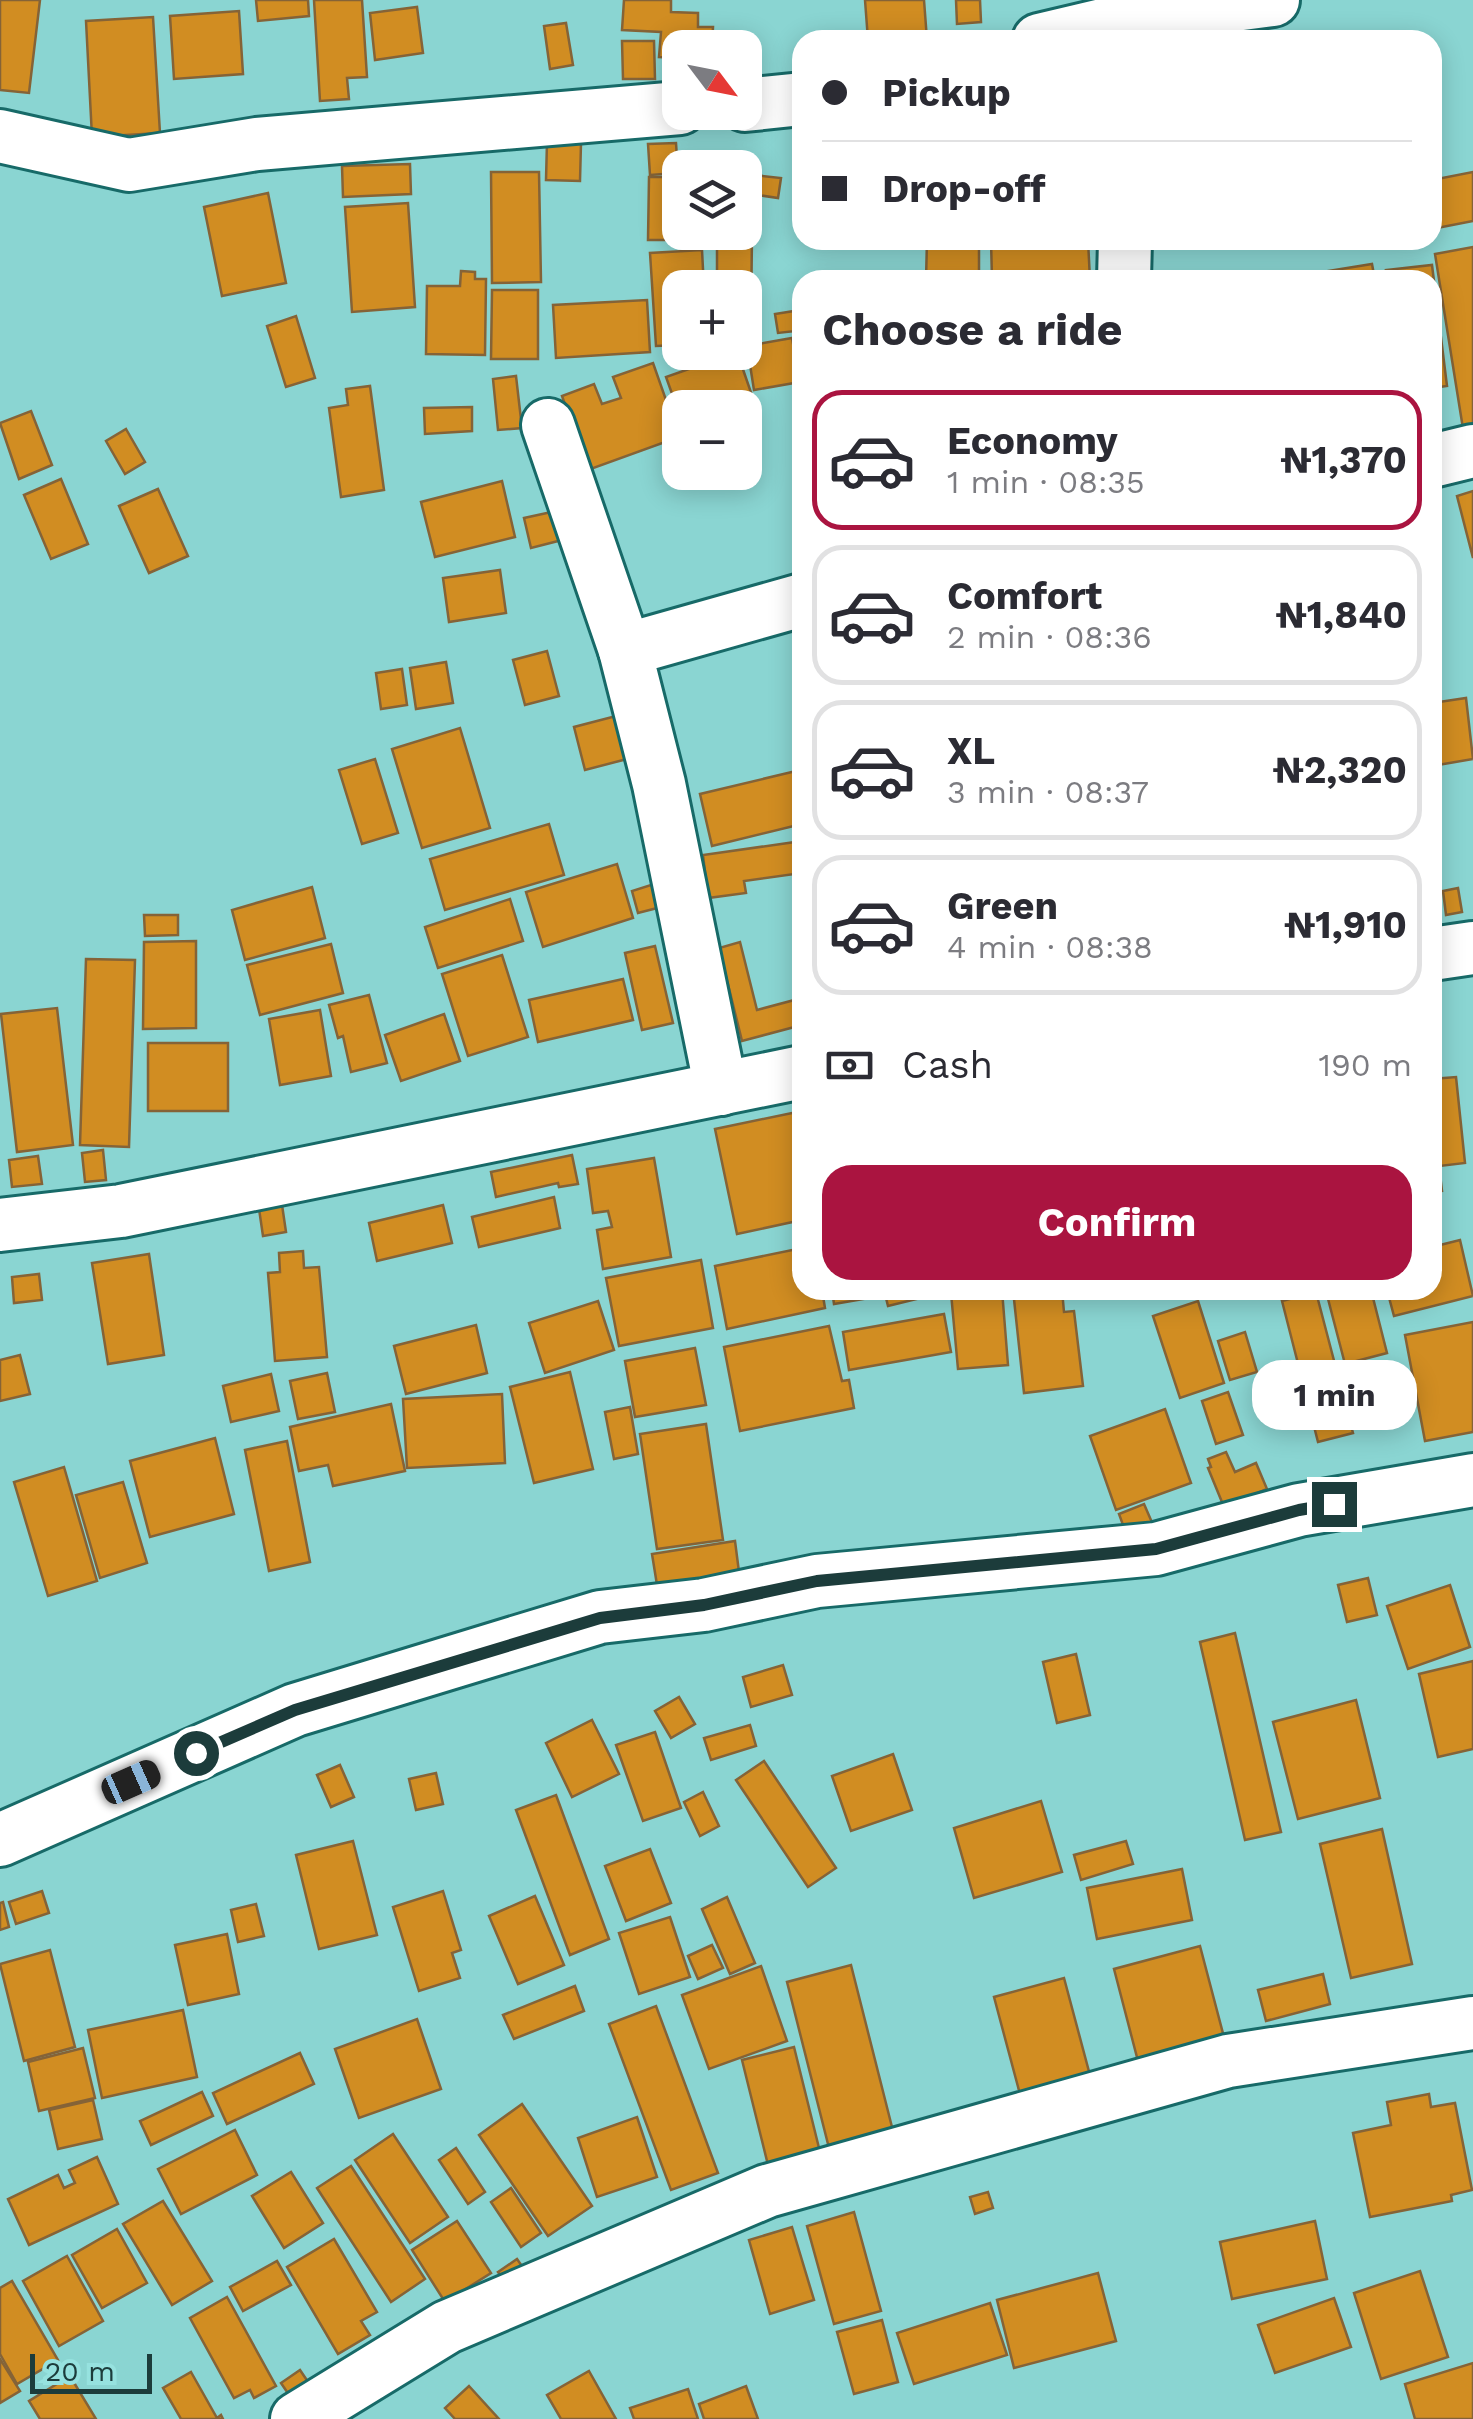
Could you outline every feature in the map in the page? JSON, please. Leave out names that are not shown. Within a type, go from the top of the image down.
[{"type":"street","points":[[1084,30],[1273,0]]},
{"type":"street","points":[[762,103],[792,100]]},
{"type":"street","points":[[0,136],[129,165],[257,144],[662,110]]},
{"type":"street","points":[[548,425],[625,650],[659,784],[721,1089]]},
{"type":"street","points":[[1442,459],[1473,451]]},
{"type":"street","points":[[625,650],[792,603]]},
{"type":"street","points":[[1442,953],[1473,948]]},
{"type":"street","points":[[0,1225],[121,1210],[792,1074]]},
{"type":"street","points":[[0,1840],[295,1710],[600,1618],[704,1605],[817,1581],[1156,1549],[1299,1510],[1473,1480]]},
{"type":"street","points":[[297,2419],[447,2328],[767,2192],[1228,2060],[1473,2023]]},
{"type":"building","points":[[0,0],[40,0],[29,93],[0,90]]},
{"type":"building","points":[[256,0],[308,0],[309,16],[258,21]]},
{"type":"building","points":[[314,0],[362,0],[367,77],[347,78],[349,99],[320,101]]},
{"type":"building","points":[[624,0],[671,0],[671,12],[698,13],[698,27],[713,27],[662,30],[662,57],[661,32],[622,30]]},
{"type":"building","points":[[865,0],[924,0],[926,30],[867,30]]},
{"type":"building","points":[[956,0],[980,0],[981,22],[957,24]]},
{"type":"building","points":[[417,7],[423,53],[375,60],[370,13]]},
{"type":"building","points":[[239,11],[243,74],[174,79],[170,16]]},
{"type":"building","points":[[153,17],[160,133],[92,137],[86,21]]},
{"type":"building","points":[[566,23],[573,65],[550,69],[544,26]]},
{"type":"building","points":[[622,41],[654,41],[655,79],[623,79]]},
{"type":"building","points":[[547,142],[581,143],[580,181],[546,180]]},
{"type":"building","points":[[676,143],[676,150],[662,150],[662,174],[650,175],[648,144]]},
{"type":"building","points":[[410,164],[411,194],[343,197],[342,166]]},
{"type":"building","points":[[491,172],[539,172],[541,282],[492,283]]},
{"type":"building","points":[[1473,172],[1473,221],[1442,227],[1442,178]]},
{"type":"building","points":[[762,176],[781,178],[778,198],[762,196]]},
{"type":"building","points":[[649,177],[662,177],[662,240],[648,240]]},
{"type":"building","points":[[268,193],[286,283],[222,296],[204,207]]},
{"type":"building","points":[[408,203],[415,307],[352,312],[345,207]]},
{"type":"building","points":[[1473,247],[1473,440],[1465,441],[1442,298],[1442,270],[1438,270],[1435,254]]},
{"type":"building","points":[[702,250],[703,270],[662,270],[662,346],[656,346],[650,253]]},
{"type":"building","points":[[717,250],[752,250],[752,270],[717,270]]},
{"type":"building","points":[[927,250],[979,250],[979,270],[926,270]]},
{"type":"building","points":[[991,250],[1088,250],[1090,270],[992,270]]},
{"type":"building","points":[[1372,264],[1373,270],[1334,270]]},
{"type":"building","points":[[1432,265],[1433,270],[1386,270]]},
{"type":"building","points":[[461,271],[475,272],[475,279],[486,279],[485,355],[426,354],[427,286],[460,286]]},
{"type":"building","points":[[492,290],[538,290],[538,359],[491,359]]},
{"type":"building","points":[[647,300],[650,352],[556,358],[553,305]]},
{"type":"building","points":[[792,311],[792,331],[778,333],[775,314]]},
{"type":"building","points":[[296,316],[315,378],[286,387],[267,326]]},
{"type":"building","points":[[792,338],[792,383],[754,390],[751,370],[762,370],[762,343]]},
{"type":"building","points":[[1442,346],[1447,386],[1442,387]]},
{"type":"building","points":[[653,363],[662,390],[662,443],[588,470],[562,396],[594,384],[602,404],[621,398],[613,377]]},
{"type":"building","points":[[686,370],[743,370],[750,390],[671,390],[666,377]]},
{"type":"building","points":[[516,376],[522,428],[498,430],[493,379]]},
{"type":"building","points":[[370,386],[384,490],[341,497],[329,408],[348,405],[346,389]]},
{"type":"building","points":[[472,407],[472,431],[425,434],[424,408]]},
{"type":"building","points":[[31,411],[52,465],[19,479],[0,423]]},
{"type":"building","points":[[126,429],[145,462],[125,474],[106,441]]},
{"type":"building","points":[[61,479],[88,544],[51,559],[24,495]]},
{"type":"building","points":[[502,481],[515,537],[435,557],[421,502]]},
{"type":"building","points":[[158,489],[188,556],[149,573],[119,506]]},
{"type":"building","points":[[1473,491],[1473,558],[1457,496]]},
{"type":"building","points":[[556,511],[562,540],[531,548],[524,518]]},
{"type":"building","points":[[500,570],[506,613],[449,622],[443,578]]},
{"type":"building","points":[[547,651],[559,696],[525,705],[513,660]]},
{"type":"building","points":[[446,662],[453,703],[416,709],[410,668]]},
{"type":"building","points":[[402,669],[407,705],[381,709],[376,673]]},
{"type":"building","points":[[1466,698],[1473,759],[1442,764],[1442,702]]},
{"type":"building","points":[[616,716],[627,759],[585,770],[574,727]]},
{"type":"building","points":[[460,728],[490,828],[422,848],[392,749]]},
{"type":"building","points":[[375,759],[398,833],[362,844],[339,770]]},
{"type":"building","points":[[792,772],[792,826],[712,846],[700,794]]},
{"type":"building","points":[[549,824],[564,875],[445,910],[430,859]]},
{"type":"building","points":[[792,842],[792,874],[744,881],[746,893],[708,898],[703,855]]},
{"type":"building","points":[[617,864],[633,918],[543,947],[526,892]]},
{"type":"building","points":[[654,884],[661,907],[638,913],[632,891]]},
{"type":"building","points":[[312,887],[325,938],[245,960],[232,910]]},
{"type":"building","points":[[1458,888],[1462,912],[1446,915],[1443,891]]},
{"type":"building","points":[[510,899],[523,941],[438,968],[425,927]]},
{"type":"building","points":[[144,915],[178,915],[178,935],[145,936]]},
{"type":"building","points":[[196,941],[196,1028],[143,1029],[144,942]]},
{"type":"building","points":[[740,942],[757,1010],[792,1001],[792,1028],[742,1041],[719,948]]},
{"type":"building","points":[[331,944],[343,993],[260,1015],[247,965]]},
{"type":"building","points":[[655,946],[673,1023],[642,1030],[625,953]]},
{"type":"building","points":[[502,955],[528,1037],[468,1056],[442,974]]},
{"type":"building","points":[[86,959],[135,960],[129,1147],[80,1145]]},
{"type":"building","points":[[623,979],[633,1020],[538,1042],[529,1000]]},
{"type":"building","points":[[369,995],[387,1063],[351,1072],[343,1036],[338,1038],[329,1005]]},
{"type":"building","points":[[57,1008],[73,1145],[17,1152],[1,1014]]},
{"type":"building","points":[[320,1010],[331,1076],[280,1085],[269,1019]]},
{"type":"building","points":[[444,1014],[460,1061],[401,1081],[385,1035]]},
{"type":"building","points":[[148,1043],[228,1043],[228,1111],[148,1111]]},
{"type":"building","points":[[1456,1077],[1465,1163],[1442,1166],[1442,1078]]},
{"type":"building","points":[[792,1113],[792,1222],[737,1234],[715,1129]]},
{"type":"building","points":[[103,1150],[106,1180],[85,1182],[82,1153]]},
{"type":"building","points":[[572,1155],[578,1184],[559,1187],[558,1183],[496,1197],[491,1172]]},
{"type":"building","points":[[38,1156],[42,1184],[12,1187],[9,1160]]},
{"type":"building","points":[[654,1158],[671,1257],[603,1269],[597,1230],[612,1227],[608,1211],[593,1213],[587,1169]]},
{"type":"building","points":[[554,1197],[560,1228],[479,1247],[472,1217]]},
{"type":"building","points":[[281,1198],[286,1232],[263,1236],[258,1202]]},
{"type":"building","points":[[443,1205],[452,1243],[377,1261],[369,1223]]},
{"type":"building","points":[[1460,1240],[1473,1296],[1394,1316],[1390,1300],[1442,1300],[1442,1244]]},
{"type":"building","points":[[792,1250],[792,1300],[824,1300],[825,1308],[727,1329],[715,1266]]},
{"type":"building","points":[[303,1251],[304,1268],[319,1267],[327,1357],[275,1361],[268,1273],[280,1272],[279,1253]]},
{"type":"building","points":[[149,1254],[164,1355],[108,1364],[92,1263]]},
{"type":"building","points":[[701,1260],[713,1328],[619,1346],[606,1278]]},
{"type":"building","points":[[39,1274],[42,1300],[14,1303],[12,1277]]},
{"type":"building","points":[[886,1300],[912,1300],[888,1306]]},
{"type":"building","points":[[952,1300],[1003,1300],[1008,1365],[958,1369]]},
{"type":"building","points":[[1014,1300],[1063,1300],[1064,1312],[1074,1311],[1083,1386],[1024,1393]]},
{"type":"building","points":[[1318,1300],[1353,1433],[1318,1442],[1282,1301]]},
{"type":"building","points":[[1328,1300],[1374,1300],[1387,1353],[1345,1364]]},
{"type":"building","points":[[598,1301],[614,1350],[545,1373],[529,1323]]},
{"type":"building","points":[[1198,1301],[1224,1383],[1180,1398],[1153,1316]]},
{"type":"building","points":[[944,1314],[951,1352],[849,1370],[843,1332]]},
{"type":"building","points":[[1473,1322],[1473,1432],[1425,1441],[1405,1335]]},
{"type":"building","points":[[476,1325],[487,1373],[406,1394],[394,1346]]},
{"type":"building","points":[[829,1326],[842,1381],[849,1380],[854,1408],[740,1431],[724,1347]]},
{"type":"building","points":[[1245,1332],[1257,1372],[1230,1380],[1218,1341]]},
{"type":"building","points":[[695,1348],[706,1405],[635,1417],[625,1361]]},
{"type":"building","points":[[20,1355],[30,1394],[0,1401],[0,1360]]},
{"type":"building","points":[[570,1372],[593,1469],[534,1483],[510,1387]]},
{"type":"building","points":[[327,1373],[335,1412],[298,1419],[290,1381]]},
{"type":"building","points":[[271,1374],[279,1411],[231,1422],[223,1386]]},
{"type":"building","points":[[1228,1392],[1243,1435],[1216,1444],[1202,1401]]},
{"type":"building","points":[[502,1394],[505,1463],[407,1468],[403,1399]]},
{"type":"building","points":[[391,1404],[405,1471],[333,1486],[328,1465],[299,1471],[290,1427]]},
{"type":"building","points":[[630,1407],[638,1454],[614,1459],[605,1412]]},
{"type":"building","points":[[1165,1409],[1191,1483],[1116,1510],[1090,1436]]},
{"type":"building","points":[[706,1424],[723,1540],[657,1549],[640,1434]]},
{"type":"building","points":[[215,1438],[234,1514],[150,1537],[130,1461]]},
{"type":"building","points":[[287,1441],[310,1562],[269,1571],[245,1450]]},
{"type":"building","points":[[1226,1452],[1235,1472],[1256,1463],[1267,1489],[1224,1507],[1208,1459]]},
{"type":"building","points":[[64,1467],[97,1581],[48,1596],[14,1482]]},
{"type":"building","points":[[123,1482],[147,1563],[100,1578],[76,1495]]},
{"type":"building","points":[[1144,1504],[1157,1534],[1130,1544],[1119,1514]]},
{"type":"building","points":[[735,1541],[739,1572],[657,1585],[652,1554]]},
{"type":"building","points":[[1368,1578],[1377,1615],[1347,1622],[1338,1585]]},
{"type":"building","points":[[1450,1585],[1470,1647],[1408,1669],[1387,1606]]},
{"type":"building","points":[[1235,1633],[1281,1832],[1245,1840],[1200,1642]]},
{"type":"building","points":[[1076,1654],[1090,1715],[1057,1723],[1043,1662]]},
{"type":"building","points":[[1473,1661],[1473,1749],[1438,1757],[1419,1674]]},
{"type":"building","points":[[783,1665],[792,1695],[751,1707],[743,1677]]},
{"type":"building","points":[[679,1697],[695,1724],[671,1738],[655,1711]]},
{"type":"building","points":[[1356,1700],[1380,1798],[1298,1819],[1273,1722]]},
{"type":"building","points":[[592,1720],[619,1774],[572,1797],[546,1743]]},
{"type":"building","points":[[750,1725],[756,1746],[711,1760],[704,1738]]},
{"type":"building","points":[[655,1732],[681,1808],[643,1821],[616,1745]]},
{"type":"building","points":[[893,1754],[912,1810],[851,1831],[832,1776]]},
{"type":"building","points":[[764,1761],[836,1868],[808,1887],[736,1780]]},
{"type":"building","points":[[340,1765],[354,1797],[331,1807],[317,1775]]},
{"type":"building","points":[[436,1773],[443,1804],[416,1810],[409,1779]]},
{"type":"building","points":[[703,1792],[719,1826],[700,1836],[684,1802]]},
{"type":"building","points":[[556,1795],[609,1939],[570,1955],[516,1810]]},
{"type":"building","points":[[1041,1801],[1062,1872],[974,1898],[954,1828]]},
{"type":"building","points":[[1382,1829],[1412,1964],[1351,1978],[1320,1844]]},
{"type":"building","points":[[353,1841],[377,1935],[319,1949],[296,1855]]},
{"type":"building","points":[[1126,1841],[1133,1864],[1081,1880],[1074,1855]]},
{"type":"building","points":[[650,1849],[671,1903],[626,1921],[605,1866]]},
{"type":"building","points":[[1182,1869],[1192,1920],[1097,1939],[1087,1888]]},
{"type":"building","points":[[42,1891],[49,1913],[16,1924],[9,1902]]},
{"type":"building","points":[[443,1891],[461,1950],[452,1953],[460,1978],[419,1991],[393,1907]]},
{"type":"building","points":[[535,1896],[564,1965],[518,1984],[489,1916]]},
{"type":"building","points":[[727,1897],[755,1963],[730,1974],[702,1909]]},
{"type":"building","points":[[3,1902],[9,1927],[0,1930],[0,1903]]},
{"type":"building","points":[[256,1904],[264,1936],[238,1942],[231,1910]]},
{"type":"building","points":[[670,1917],[690,1977],[639,1994],[619,1933]]},
{"type":"building","points":[[227,1934],[239,1994],[188,2005],[175,1945]]},
{"type":"building","points":[[712,1945],[723,1968],[698,1979],[688,1956]]},
{"type":"building","points":[[1200,1946],[1225,2041],[1139,2065],[1114,1969]]},
{"type":"building","points":[[50,1950],[75,2047],[24,2061],[0,1964]]},
{"type":"building","points":[[851,1965],[893,2131],[829,2148],[787,1982]]},
{"type":"building","points":[[761,1966],[787,2041],[709,2069],[682,1995]]},
{"type":"building","points":[[1323,1974],[1330,2004],[1266,2021],[1258,1990]]},
{"type":"building","points":[[1064,1978],[1091,2079],[1021,2098],[994,1997]]},
{"type":"building","points":[[575,1986],[584,2011],[514,2039],[503,2015]]},
{"type":"building","points":[[656,2006],[718,2173],[671,2190],[609,2024]]},
{"type":"building","points":[[183,2010],[197,2077],[102,2098],[88,2030]]},
{"type":"building","points":[[417,2019],[441,2089],[359,2118],[335,2049]]},
{"type":"building","points":[[794,2047],[820,2152],[768,2165],[742,2060]]},
{"type":"building","points":[[83,2048],[95,2098],[39,2111],[28,2062]]},
{"type":"building","points":[[300,2053],[314,2084],[227,2124],[213,2093]]},
{"type":"building","points":[[202,2092],[213,2116],[151,2145],[140,2121]]},
{"type":"building","points":[[1429,2094],[1431,2107],[1455,2103],[1472,2190],[1451,2195],[1452,2201],[1370,2217],[1353,2133],[1391,2125],[1387,2102]]},
{"type":"building","points":[[93,2100],[102,2139],[58,2149],[49,2110]]},
{"type":"building","points":[[522,2104],[592,2206],[548,2236],[479,2135]]},
{"type":"building","points":[[637,2117],[657,2177],[597,2197],[578,2138]]},
{"type":"building","points":[[235,2130],[257,2175],[181,2214],[158,2169]]},
{"type":"building","points":[[393,2134],[448,2217],[410,2243],[355,2160]]},
{"type":"building","points":[[456,2148],[485,2192],[468,2204],[439,2160]]},
{"type":"building","points":[[97,2157],[118,2204],[29,2245],[8,2199],[58,2175],[64,2188],[75,2183],[69,2170]]},
{"type":"building","points":[[351,2166],[425,2279],[391,2302],[317,2188]]},
{"type":"building","points":[[291,2172],[323,2223],[284,2248],[252,2196]]},
{"type":"building","points":[[511,2188],[541,2233],[521,2247],[491,2202]]},
{"type":"building","points":[[988,2192],[993,2208],[975,2214],[970,2197]]},
{"type":"building","points":[[163,2201],[212,2281],[172,2305],[123,2224]]},
{"type":"building","points":[[854,2212],[881,2311],[834,2324],[807,2226]]},
{"type":"building","points":[[457,2221],[491,2273],[445,2302],[412,2250]]},
{"type":"building","points":[[1315,2221],[1327,2279],[1232,2299],[1220,2242]]},
{"type":"building","points":[[792,2227],[814,2300],[770,2314],[749,2240]]},
{"type":"building","points":[[117,2229],[147,2283],[102,2308],[72,2255]]},
{"type":"building","points":[[334,2239],[377,2312],[361,2321],[370,2335],[338,2354],[287,2267]]},
{"type":"building","points":[[67,2256],[103,2321],[59,2346],[23,2281]]},
{"type":"building","points":[[517,2259],[540,2292],[523,2305],[498,2272]]},
{"type":"building","points":[[277,2261],[291,2285],[243,2311],[230,2287]]},
{"type":"building","points":[[1420,2271],[1448,2357],[1381,2379],[1354,2293]]},
{"type":"building","points":[[1098,2273],[1116,2341],[1014,2368],[997,2300]]},
{"type":"building","points":[[12,2281],[58,2360],[17,2384],[0,2354],[0,2288]]},
{"type":"building","points":[[227,2297],[276,2386],[254,2398],[250,2390],[234,2398],[190,2318]]},
{"type":"building","points":[[1334,2298],[1351,2347],[1275,2373],[1258,2325]]},
{"type":"building","points":[[990,2303],[1007,2355],[914,2384],[897,2333]]},
{"type":"building","points":[[882,2320],[898,2382],[854,2394],[837,2332]]},
{"type":"building","points":[[0,2359],[20,2391],[0,2403]]},
{"type":"building","points":[[1473,2363],[1473,2419],[1415,2419],[1405,2384]]},
{"type":"building","points":[[300,2370],[319,2398],[300,2411],[281,2383]]},
{"type":"building","points":[[589,2371],[616,2419],[561,2419],[547,2395]]},
{"type":"building","points":[[191,2372],[217,2418],[221,2415],[223,2419],[181,2419],[163,2388]]},
{"type":"building","points":[[70,2376],[96,2419],[40,2419],[29,2401]]},
{"type":"building","points":[[469,2386],[499,2419],[455,2419],[445,2408]]},
{"type":"building","points":[[746,2386],[758,2419],[704,2419],[699,2404]]},
{"type":"building","points":[[688,2389],[698,2419],[634,2419],[630,2408]]},
{"type":"route","points":[[196,1753],[295,1710],[600,1618],[704,1605],[817,1581],[1156,1549],[1334,1504]]}]
